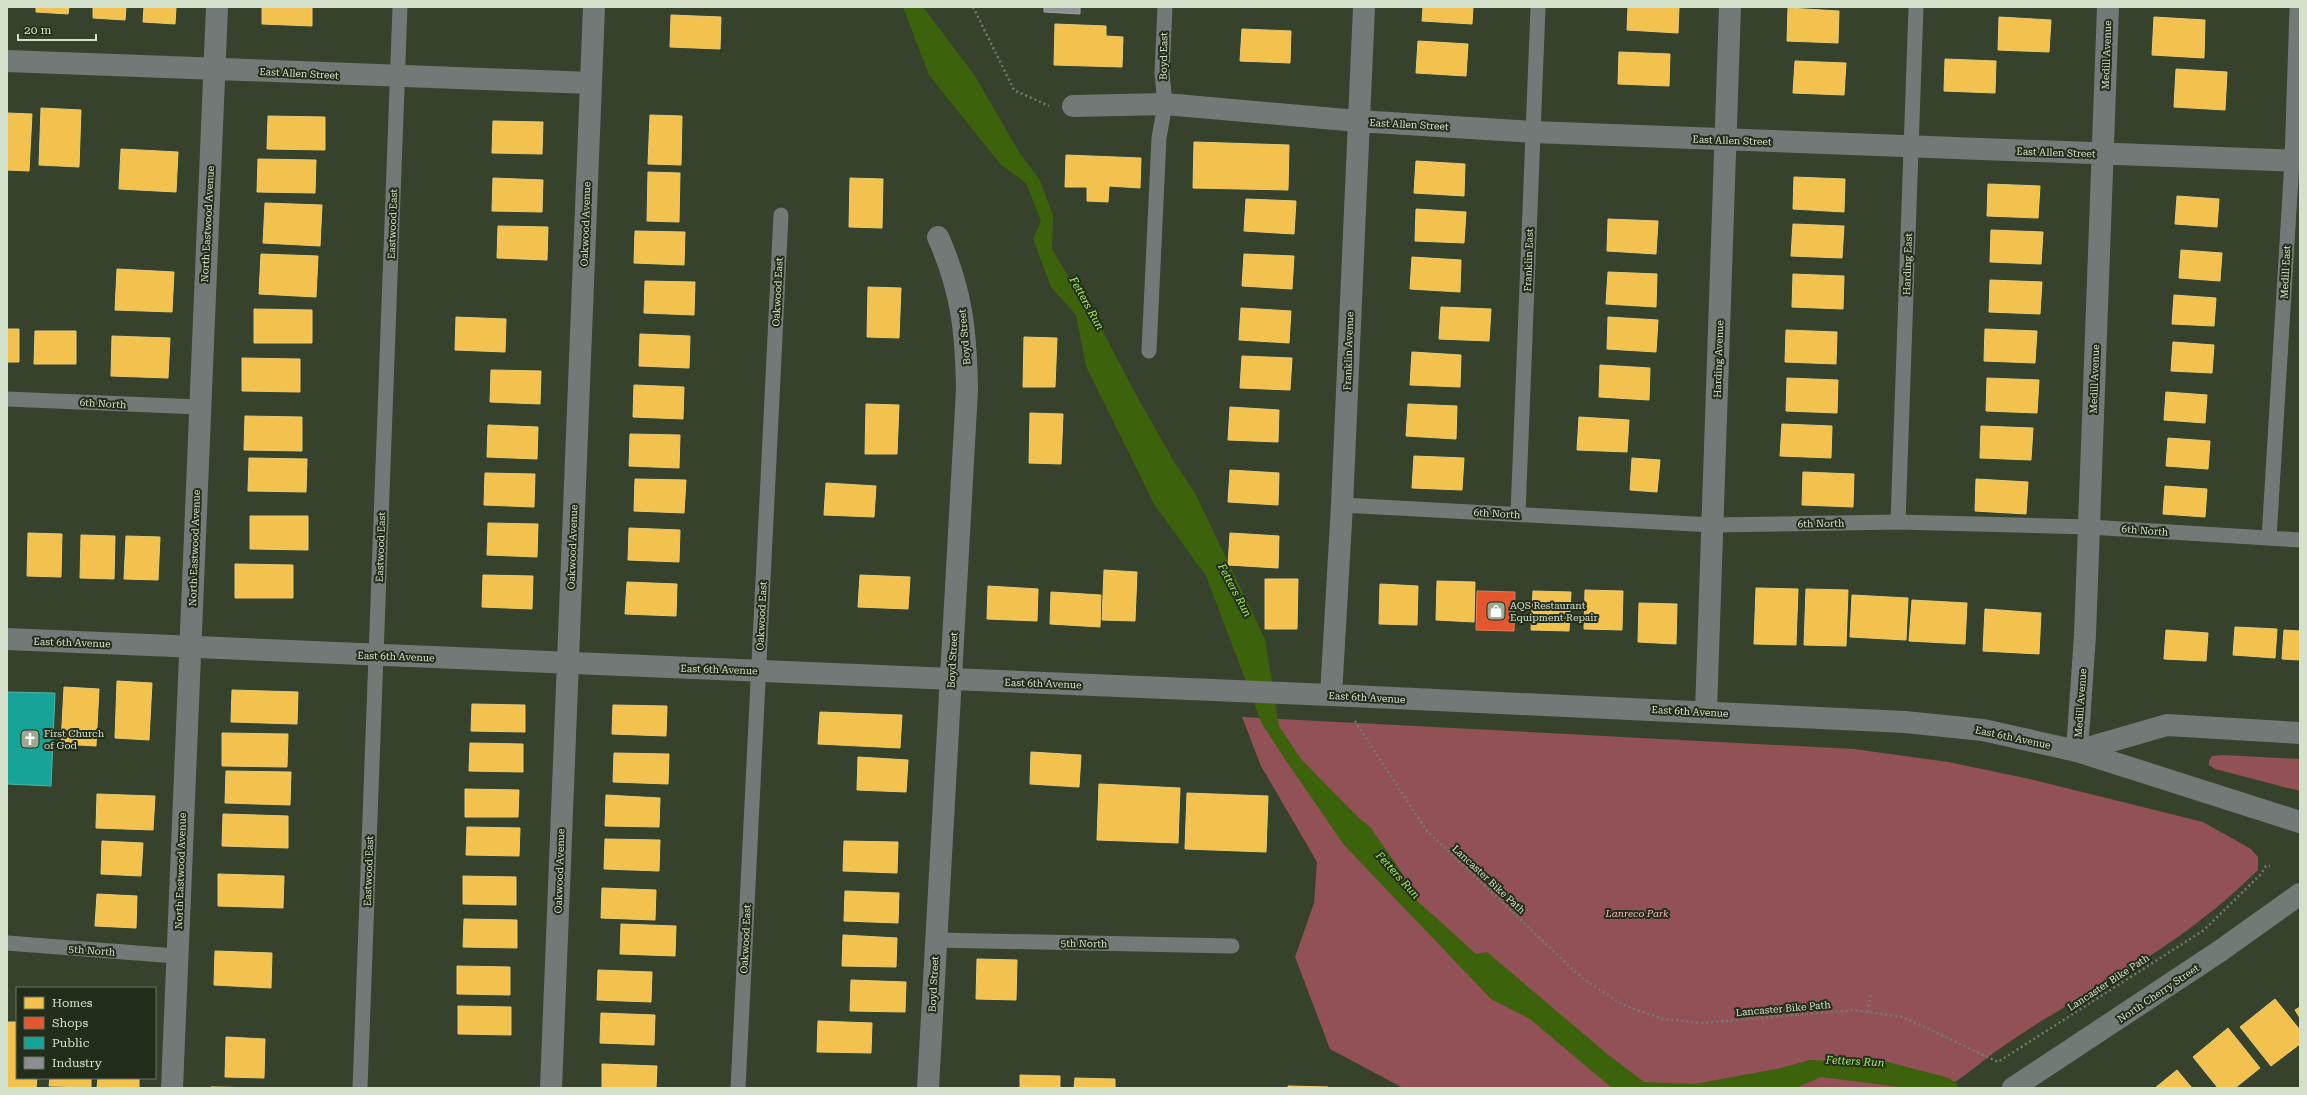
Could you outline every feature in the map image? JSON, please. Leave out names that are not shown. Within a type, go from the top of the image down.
[{"type":"main road","name":"North Cherry Street","points":[[2013,1088],[2220,951],[2300,894]]},
{"type":"street","name":"North Eastwood Avenue","points":[[172,1088],[176,956],[188,681],[191,647],[199,407],[217,7]]},
{"type":"street","name":"Oakwood Avenue","points":[[551,1088],[594,7]]},
{"type":"street","name":"Franklin Avenue","points":[[1331,695],[1342,505],[1364,7]]},
{"type":"street","name":"Harding Avenue","points":[[1706,712],[1730,7]]},
{"type":"street","name":"Medill Avenue","points":[[2077,751],[2085,636],[2108,7]]},
{"type":"street","name":"East Allen Street","points":[[7,61],[397,77],[591,83]]},
{"type":"street","name":"East Allen Street","points":[[1073,106],[1166,104],[1358,121],[1533,132],[2296,161]]},
{"type":"street","name":"Boyd Street","points":[[928,1088],[967,390],[967,351],[959,293],[950,265],[938,237]]},
{"type":"street","name":"East 6th Avenue","points":[[7,639],[1331,695],[1905,722],[1983,730],[2077,751],[2300,822]]},
{"type":"street","name":"East 6th Avenue","points":[[2077,751],[2167,725],[2300,733]]},
{"type":"lane","name":"Eastwood East","points":[[360,1088],[400,7]]},
{"type":"lane","name":"Boyd East","points":[[1149,351],[1160,138],[1166,104],[1162,73],[1165,7]]},
{"type":"lane","name":"Franklin East","points":[[1518,514],[1538,7]]},
{"type":"lane","name":"Harding East","points":[[1898,522],[1916,7]]},
{"type":"lane","name":"Medill East","points":[[2269,538],[2296,161],[2297,7]]},
{"type":"lane","name":"Oakwood East","points":[[738,1088],[781,215]]},
{"type":"lane","name":"6th North","points":[[7,399],[199,407]]},
{"type":"lane","name":"6th North","points":[[1342,505],[1713,525],[1898,522],[2089,527],[2300,540]]},
{"type":"lane","name":"5th North","points":[[936,940],[1232,946]]},
{"type":"lane","name":"5th North","points":[[7,943],[176,956]]},
{"type":"path","points":[[973,7],[1014,90],[1053,107],[1066,109],[1073,106]]},
{"type":"path","name":"Lancaster Bike Path","points":[[1352,718],[1426,830],[1582,978],[1623,1004],[1663,1019],[1702,1023],[1854,1010],[1903,1017],[1998,1062],[2204,930],[2261,874],[2266,866],[2270,866]]},
{"type":"path","points":[[1868,1012],[1871,992]]},
{"type":"green space","name":"Lanreco Park","points":[[1242,717],[1854,749],[1948,762],[2030,779],[2203,822],[2251,849],[2258,857],[2258,870],[2234,893],[2184,933],[2133,967],[2028,1030],[1946,1088],[1403,1088],[1330,1049],[1295,957],[1314,903],[1317,862],[1261,766]]},
{"type":"green space","points":[[2223,755],[2300,759],[2300,791],[2215,769],[2209,765],[2209,761],[2212,756]]},
{"type":"water","name":"Fetters Run","points":[[903,7],[923,7],[975,76],[1019,152],[1040,180],[1053,216],[1052,249],[1074,286],[1088,299],[1097,320],[1133,389],[1173,460],[1195,493],[1265,639],[1279,726],[1301,759],[1358,817],[1370,827],[1401,871],[1413,897],[1476,954],[1487,952],[1606,1053],[1644,1082],[1695,1084],[1781,1068],[1810,1060],[1888,1062],[1949,1078],[1956,1083],[1959,1088],[1907,1088],[1821,1077],[1796,1088],[1612,1088],[1530,1019],[1491,999],[1344,845],[1262,724],[1206,576],[1154,504],[1086,366],[1076,315],[1051,287],[1033,239],[1041,221],[1026,183],[1001,165],[929,75]]},
{"type":"building: Homes","points":[[36,7],[69,7],[68,14],[36,12]]},
{"type":"building: Homes","points":[[93,7],[126,7],[125,20],[93,18]]},
{"type":"building: Homes","points":[[144,7],[176,7],[175,24],[143,22]]},
{"type":"building: Homes","points":[[262,7],[312,7],[312,26],[262,24]]},
{"type":"building: Homes","points":[[1423,7],[1473,7],[1472,24],[1422,21]]},
{"type":"building: Homes","points":[[1628,7],[1679,7],[1678,33],[1627,30]]},
{"type":"building: Homes","points":[[1788,8],[1839,11],[1838,43],[1787,41]]},
{"type":"building: Homes","points":[[671,15],[721,17],[720,49],[670,47]]},
{"type":"building: Homes","points":[[1999,17],[2051,20],[2049,52],[1998,50]]},
{"type":"building: Homes","points":[[2154,17],[2205,20],[2204,58],[2152,55]]},
{"type":"building: Homes","points":[[1055,24],[1106,26],[1106,36],[1123,37],[1122,67],[1054,65]]},
{"type":"building: Homes","points":[[1242,29],[1291,31],[1290,63],[1240,61]]},
{"type":"building: Homes","points":[[1418,41],[1468,44],[1466,76],[1416,73]]},
{"type":"building: Homes","points":[[1619,52],[1670,54],[1669,86],[1618,84]]},
{"type":"building: Homes","points":[[1945,59],[1996,61],[1995,93],[1944,91]]},
{"type":"building: Homes","points":[[1795,61],[1846,63],[1844,95],[1793,93]]},
{"type":"building: Homes","points":[[2176,69],[2227,72],[2225,110],[2174,107]]},
{"type":"building: Homes","points":[[41,108],[81,110],[79,167],[39,165]]},
{"type":"building: Homes","points":[[7,113],[32,114],[29,171],[7,170]]},
{"type":"building: Homes","points":[[650,115],[682,116],[681,165],[648,164]]},
{"type":"building: Homes","points":[[268,116],[325,117],[325,150],[267,149]]},
{"type":"building: Homes","points":[[493,121],[543,122],[542,154],[492,153]]},
{"type":"building: Homes","points":[[1194,142],[1289,145],[1288,190],[1193,188]]},
{"type":"building: Homes","points":[[121,149],[178,152],[176,192],[119,189]]},
{"type":"building: Homes","points":[[1066,155],[1141,158],[1140,188],[1109,186],[1108,202],[1087,201],[1087,187],[1065,187]]},
{"type":"building: Homes","points":[[258,159],[316,160],[315,193],[257,192]]},
{"type":"building: Homes","points":[[1416,161],[1465,164],[1464,196],[1414,193]]},
{"type":"building: Homes","points":[[648,172],[680,173],[679,222],[647,221]]},
{"type":"building: Homes","points":[[1794,177],[1845,179],[1844,212],[1793,209]]},
{"type":"building: Homes","points":[[493,178],[543,180],[542,212],[492,211]]},
{"type":"building: Homes","points":[[850,178],[883,179],[882,228],[849,227]]},
{"type":"building: Homes","points":[[1988,184],[2040,186],[2038,218],[1987,216]]},
{"type":"building: Homes","points":[[2177,196],[2219,199],[2217,227],[2175,224]]},
{"type":"building: Homes","points":[[1246,199],[1296,201],[1294,234],[1244,231]]},
{"type":"building: Homes","points":[[265,203],[322,205],[320,246],[263,243]]},
{"type":"building: Homes","points":[[1416,209],[1466,212],[1464,243],[1415,241]]},
{"type":"building: Homes","points":[[1608,219],[1658,221],[1656,254],[1607,251]]},
{"type":"building: Homes","points":[[1793,224],[1844,226],[1842,258],[1791,256]]},
{"type":"building: Homes","points":[[498,226],[548,227],[547,260],[497,258]]},
{"type":"building: Homes","points":[[1991,230],[2043,232],[2041,264],[1990,262]]},
{"type":"building: Homes","points":[[635,231],[685,232],[684,265],[634,263]]},
{"type":"building: Homes","points":[[2181,250],[2222,253],[2220,281],[2179,278]]},
{"type":"building: Homes","points":[[261,254],[318,256],[316,297],[259,294]]},
{"type":"building: Homes","points":[[1244,254],[1294,256],[1292,289],[1242,286]]},
{"type":"building: Homes","points":[[1412,257],[1461,260],[1460,292],[1410,289]]},
{"type":"building: Homes","points":[[117,269],[174,272],[172,312],[115,310]]},
{"type":"building: Homes","points":[[1608,272],[1657,274],[1656,307],[1606,304]]},
{"type":"building: Homes","points":[[1793,274],[1844,276],[1843,309],[1792,307]]},
{"type":"building: Homes","points":[[1990,280],[2042,282],[2040,314],[1989,312]]},
{"type":"building: Homes","points":[[645,281],[695,282],[694,315],[644,313]]},
{"type":"building: Homes","points":[[868,287],[901,288],[899,338],[867,337]]},
{"type":"building: Homes","points":[[2174,295],[2216,298],[2214,326],[2172,324]]},
{"type":"building: Homes","points":[[1441,307],[1491,309],[1489,341],[1439,339]]},
{"type":"building: Homes","points":[[1241,308],[1291,311],[1289,343],[1239,340]]},
{"type":"building: Homes","points":[[254,309],[312,310],[312,343],[254,343]]},
{"type":"building: Homes","points":[[456,317],[506,319],[505,352],[455,350]]},
{"type":"building: Homes","points":[[1608,317],[1658,320],[1656,352],[1607,349]]},
{"type":"building: Homes","points":[[7,329],[19,329],[19,362],[7,362]]},
{"type":"building: Homes","points":[[1985,329],[2037,331],[2035,363],[1984,361]]},
{"type":"building: Homes","points":[[1786,330],[1837,332],[1836,364],[1785,362]]},
{"type":"building: Homes","points":[[35,331],[76,331],[76,364],[34,364]]},
{"type":"building: Homes","points":[[640,334],[690,336],[689,368],[639,366]]},
{"type":"building: Homes","points":[[112,336],[170,338],[168,378],[111,376]]},
{"type":"building: Homes","points":[[1024,337],[1057,338],[1055,387],[1023,387]]},
{"type":"building: Homes","points":[[2173,342],[2214,345],[2212,373],[2171,371]]},
{"type":"building: Homes","points":[[1412,352],[1461,355],[1460,387],[1410,385]]},
{"type":"building: Homes","points":[[1242,356],[1292,358],[1290,390],[1240,388]]},
{"type":"building: Homes","points":[[242,358],[300,359],[300,392],[242,391]]},
{"type":"building: Homes","points":[[1600,365],[1650,368],[1649,400],[1599,397]]},
{"type":"building: Homes","points":[[491,370],[541,371],[540,404],[490,402]]},
{"type":"building: Homes","points":[[1787,378],[1838,380],[1837,413],[1786,411]]},
{"type":"building: Homes","points":[[1987,378],[2039,380],[2037,413],[1986,411]]},
{"type":"building: Homes","points":[[634,385],[684,387],[683,419],[633,417]]},
{"type":"building: Homes","points":[[2166,392],[2207,395],[2205,423],[2164,420]]},
{"type":"building: Homes","points":[[866,404],[899,405],[897,454],[865,454]]},
{"type":"building: Homes","points":[[1408,404],[1457,406],[1456,439],[1406,436]]},
{"type":"building: Homes","points":[[1230,407],[1279,410],[1278,442],[1228,440]]},
{"type":"building: Homes","points":[[1030,413],[1063,414],[1061,464],[1029,463]]},
{"type":"building: Homes","points":[[245,416],[302,417],[302,451],[244,450]]},
{"type":"building: Homes","points":[[1579,417],[1629,420],[1627,452],[1577,450]]},
{"type":"building: Homes","points":[[1782,424],[1832,426],[1831,458],[1780,456]]},
{"type":"building: Homes","points":[[488,425],[538,427],[537,459],[487,457]]},
{"type":"building: Homes","points":[[1981,426],[2033,428],[2031,460],[1980,458]]},
{"type":"building: Homes","points":[[630,434],[680,435],[679,468],[629,466]]},
{"type":"building: Homes","points":[[2168,438],[2210,441],[2208,469],[2166,466]]},
{"type":"building: Homes","points":[[1414,456],[1464,458],[1462,490],[1412,488]]},
{"type":"building: Homes","points":[[249,458],[307,459],[306,492],[248,491]]},
{"type":"building: Homes","points":[[1632,458],[1660,460],[1657,492],[1630,490]]},
{"type":"building: Homes","points":[[1230,470],[1279,473],[1278,505],[1228,502]]},
{"type":"building: Homes","points":[[1803,472],[1854,474],[1853,507],[1802,505]]},
{"type":"building: Homes","points":[[485,473],[535,474],[534,507],[484,505]]},
{"type":"building: Homes","points":[[635,479],[686,480],[684,513],[634,511]]},
{"type":"building: Homes","points":[[1976,479],[2028,482],[2026,514],[1975,511]]},
{"type":"building: Homes","points":[[826,483],[876,486],[874,517],[824,515]]},
{"type":"building: Homes","points":[[2165,486],[2207,489],[2205,517],[2163,514]]},
{"type":"building: Homes","points":[[250,516],[308,516],[308,550],[250,549]]},
{"type":"building: Homes","points":[[488,523],[538,524],[537,557],[487,555]]},
{"type":"building: Homes","points":[[629,528],[680,530],[679,562],[628,560]]},
{"type":"building: Homes","points":[[28,533],[62,534],[61,577],[27,576]]},
{"type":"building: Homes","points":[[1230,533],[1279,536],[1278,568],[1228,565]]},
{"type":"building: Homes","points":[[81,535],[115,536],[114,579],[80,578]]},
{"type":"building: Homes","points":[[126,536],[160,537],[158,580],[124,579]]},
{"type":"building: Homes","points":[[235,564],[293,565],[293,598],[235,598]]},
{"type":"building: Homes","points":[[1104,570],[1137,572],[1135,621],[1102,620]]},
{"type":"building: Homes","points":[[483,575],[533,576],[532,609],[482,607]]},
{"type":"building: Homes","points":[[860,575],[910,577],[908,609],[858,607]]},
{"type":"building: Homes","points":[[1265,579],[1298,579],[1297,629],[1265,629]]},
{"type":"building: Homes","points":[[1437,581],[1475,582],[1474,622],[1436,620]]},
{"type":"building: Homes","points":[[627,582],[677,584],[676,616],[625,614]]},
{"type":"building: Homes","points":[[1380,584],[1418,586],[1417,625],[1379,624]]},
{"type":"building: Homes","points":[[988,586],[1038,589],[1037,621],[987,619]]},
{"type":"building: Homes","points":[[1756,588],[1798,589],[1796,645],[1754,644]]},
{"type":"building: Homes","points":[[1806,589],[1848,590],[1846,646],[1804,645]]},
{"type":"building: Homes","points":[[1585,590],[1623,591],[1622,630],[1584,629]]},
{"type":"building: Homes","points":[[1533,591],[1571,592],[1569,631],[1531,630]]},
{"type":"building: Homes","points":[[1051,592],[1101,595],[1100,627],[1050,624]]},
{"type":"building: Homes","points":[[1852,595],[1908,598],[1906,640],[1850,637]]},
{"type":"building: Homes","points":[[1912,600],[1967,603],[1965,644],[1909,641]]},
{"type":"building: Homes","points":[[1639,603],[1677,604],[1676,644],[1638,642]]},
{"type":"building: Homes","points":[[1985,609],[2041,613],[2039,654],[1983,651]]},
{"type":"building: Homes","points":[[2235,627],[2277,629],[2275,658],[2233,655]]},
{"type":"building: Homes","points":[[2166,630],[2208,633],[2206,661],[2164,659]]},
{"type":"building: Homes","points":[[2284,630],[2300,631],[2300,660],[2282,659]]},
{"type":"building: Homes","points":[[117,681],[152,683],[149,740],[115,738]]},
{"type":"building: Homes","points":[[64,687],[99,689],[96,746],[61,744]]},
{"type":"building: Homes","points":[[232,690],[298,692],[297,724],[231,722]]},
{"type":"building: Homes","points":[[472,704],[525,705],[525,732],[471,731]]},
{"type":"building: Homes","points":[[613,705],[667,706],[666,736],[612,734]]},
{"type":"building: Homes","points":[[820,712],[902,715],[900,748],[818,744]]},
{"type":"building: Homes","points":[[222,733],[288,734],[287,767],[222,766]]},
{"type":"building: Homes","points":[[470,743],[523,744],[523,772],[469,771]]},
{"type":"building: Homes","points":[[1031,752],[1081,755],[1079,787],[1030,784]]},
{"type":"building: Homes","points":[[614,753],[669,754],[668,784],[613,782]]},
{"type":"building: Homes","points":[[858,757],[908,760],[906,792],[857,790]]},
{"type":"building: Homes","points":[[226,771],[291,772],[290,805],[225,803]]},
{"type":"building: Homes","points":[[1099,784],[1180,788],[1178,843],[1097,840]]},
{"type":"building: Homes","points":[[465,789],[519,790],[518,817],[465,817]]},
{"type":"building: Homes","points":[[1187,793],[1268,796],[1266,852],[1185,849]]},
{"type":"building: Homes","points":[[97,794],[155,796],[153,830],[96,828]]},
{"type":"building: Homes","points":[[606,795],[660,798],[659,827],[605,826]]},
{"type":"building: Homes","points":[[223,814],[288,816],[288,848],[222,846]]},
{"type":"building: Homes","points":[[467,827],[520,828],[519,856],[466,855]]},
{"type":"building: Homes","points":[[605,839],[660,840],[659,871],[604,869]]},
{"type":"building: Homes","points":[[102,841],[143,843],[141,876],[101,874]]},
{"type":"building: Homes","points":[[844,841],[898,842],[897,873],[843,871]]},
{"type":"building: Homes","points":[[218,874],[284,876],[283,908],[218,906]]},
{"type":"building: Homes","points":[[463,876],[516,877],[516,905],[463,904]]},
{"type":"building: Homes","points":[[602,888],[656,890],[655,920],[601,918]]},
{"type":"building: Homes","points":[[845,891],[899,893],[898,923],[844,921]]},
{"type":"building: Homes","points":[[97,894],[137,896],[136,928],[95,926]]},
{"type":"building: Homes","points":[[464,919],[517,920],[517,948],[463,947]]},
{"type":"building: Homes","points":[[621,924],[676,926],[675,956],[620,954]]},
{"type":"building: Homes","points":[[843,935],[897,938],[896,967],[842,966]]},
{"type":"building: Homes","points":[[215,951],[272,953],[271,988],[214,985]]},
{"type":"building: Homes","points":[[977,959],[1017,960],[1016,1000],[976,999]]},
{"type":"building: Homes","points":[[457,966],[510,967],[510,995],[457,994]]},
{"type":"building: Homes","points":[[598,970],[652,972],[651,1002],[597,1000]]},
{"type":"building: Homes","points":[[851,980],[906,982],[905,1012],[850,1011]]},
{"type":"building: Homes","points":[[2275,999],[2300,1030],[2300,1044],[2271,1066],[2240,1027]]},
{"type":"building: Homes","points":[[458,1006],[511,1007],[511,1035],[458,1034]]},
{"type":"building: Homes","points":[[2300,1007],[2300,1018],[2295,1010]]},
{"type":"building: Homes","points":[[601,1013],[655,1015],[654,1045],[600,1043]]},
{"type":"building: Homes","points":[[818,1021],[872,1023],[871,1053],[817,1052]]},
{"type":"building: Homes","points":[[7,1022],[16,1022],[16,1079],[37,1079],[36,1088],[7,1088]]},
{"type":"building: Homes","points":[[2228,1028],[2260,1068],[2235,1088],[2218,1088],[2193,1057]]},
{"type":"building: Homes","points":[[226,1037],[265,1039],[264,1078],[225,1077]]},
{"type":"building: Homes","points":[[602,1064],[657,1066],[656,1088],[602,1088]]},
{"type":"building: Homes","points":[[2177,1070],[2192,1088],[2155,1088]]},
{"type":"building: Homes","points":[[1020,1075],[1060,1076],[1060,1088],[1020,1088]]},
{"type":"building: Homes","points":[[1075,1078],[1115,1079],[1115,1088],[1074,1088]]},
{"type":"building: Homes","points":[[50,1079],[91,1079],[91,1087],[49,1086]]},
{"type":"building: Homes","points":[[98,1079],[139,1079],[139,1088],[97,1088]]},
{"type":"building: Homes","points":[[1288,1086],[1328,1087],[1328,1088],[1288,1088]]},
{"type":"building: Homes","points":[[211,1087],[263,1088],[211,1088]]},
{"type":"building: Shops","name":"AQS Restaurant Equipment Repair","points":[[1477,591],[1515,592],[1514,631],[1476,630]]},
{"type":"building: Public","name":"First Church of God","points":[[7,692],[55,693],[51,786],[7,784]]},
{"type":"building: Industry","points":[[1044,7],[1080,7],[1080,14],[1044,12]]},
{"type":"place","name":"AQS Restaurant Equipment Repair","points":[[1496,611]]},
{"type":"place","name":"First Church of God","points":[[30,739]]}]
